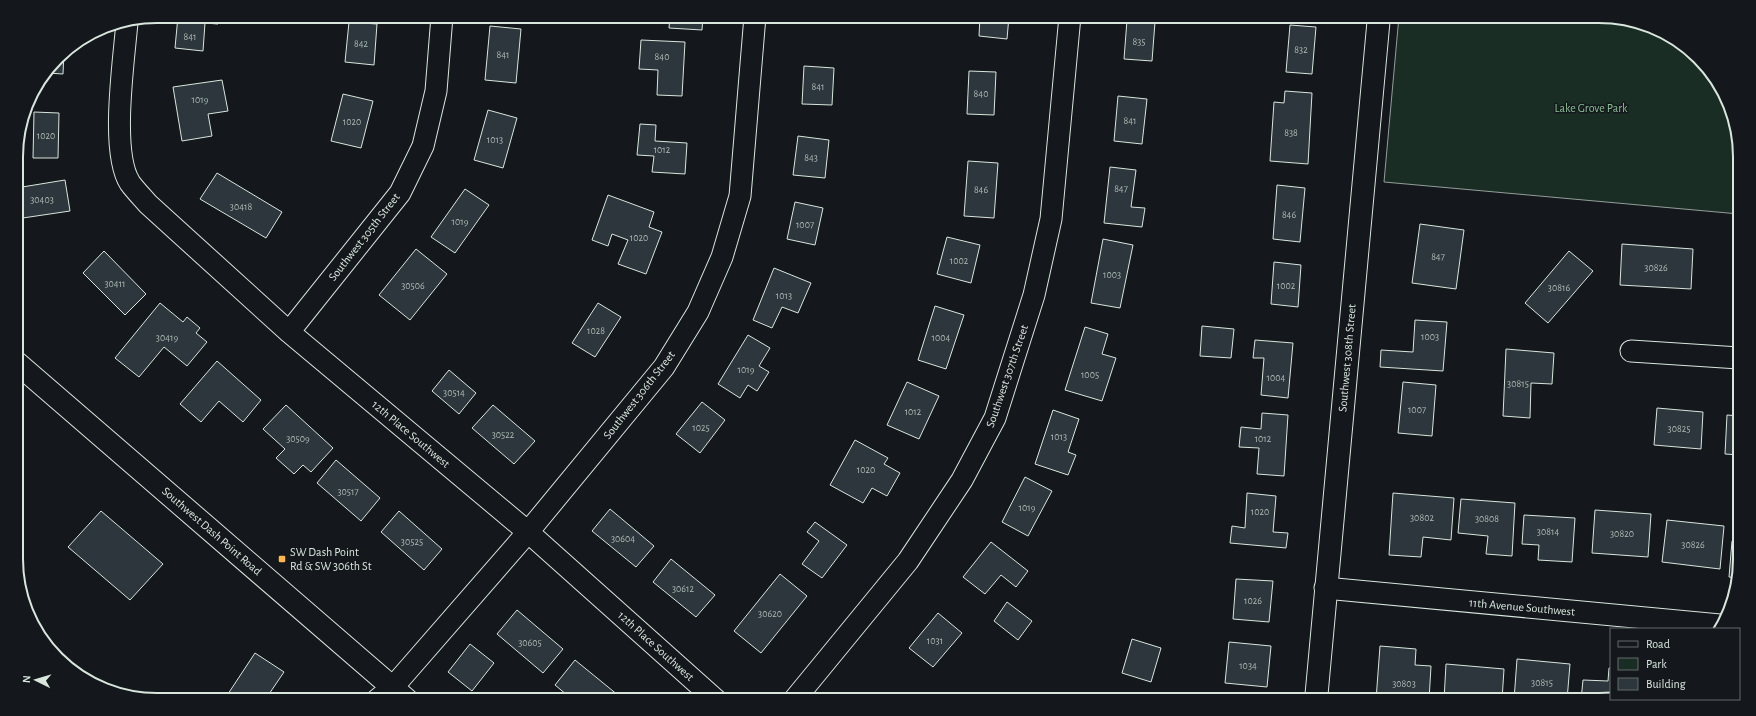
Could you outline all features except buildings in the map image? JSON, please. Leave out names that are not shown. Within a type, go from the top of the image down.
[{"type":"street","name":"Southwest 305th Street","points":[[289,332],[400,193],[423,146],[436,91],[441,23]]},
{"type":"street","name":"Southwest 306th Street","points":[[394,693],[664,367],[698,312],[722,257],[740,196],[754,23]]},
{"type":"street","name":"Southwest 307th Street","points":[[800,693],[908,561],[962,480],[995,418],[1034,295],[1051,219],[1069,23]]},
{"type":"street","name":"Southwest 308th Street","points":[[1317,693],[1377,23]]},
{"type":"street","name":"12th Place Southwest","points":[[127,27],[120,106],[121,158],[130,182],[148,204],[289,332],[528,532],[708,693]]},
{"type":"street","points":[[1631,351],[1733,358]]},
{"type":"street","name":"Southwest Dash Point Road","points":[[23,368],[389,693]]},
{"type":"street","name":"11th Avenue Southwest","points":[[1325,588],[1715,626]]},
{"type":"green space","name":"Lake Grove Park","points":[[1398,23],[1599,23],[1616,24],[1642,30],[1666,41],[1681,51],[1694,62],[1705,75],[1723,106],[1732,140],[1733,213],[1384,182]]},
{"type":"place","name":"SW Dash Point Rd & SW 306th St","points":[[282,559]]}]
